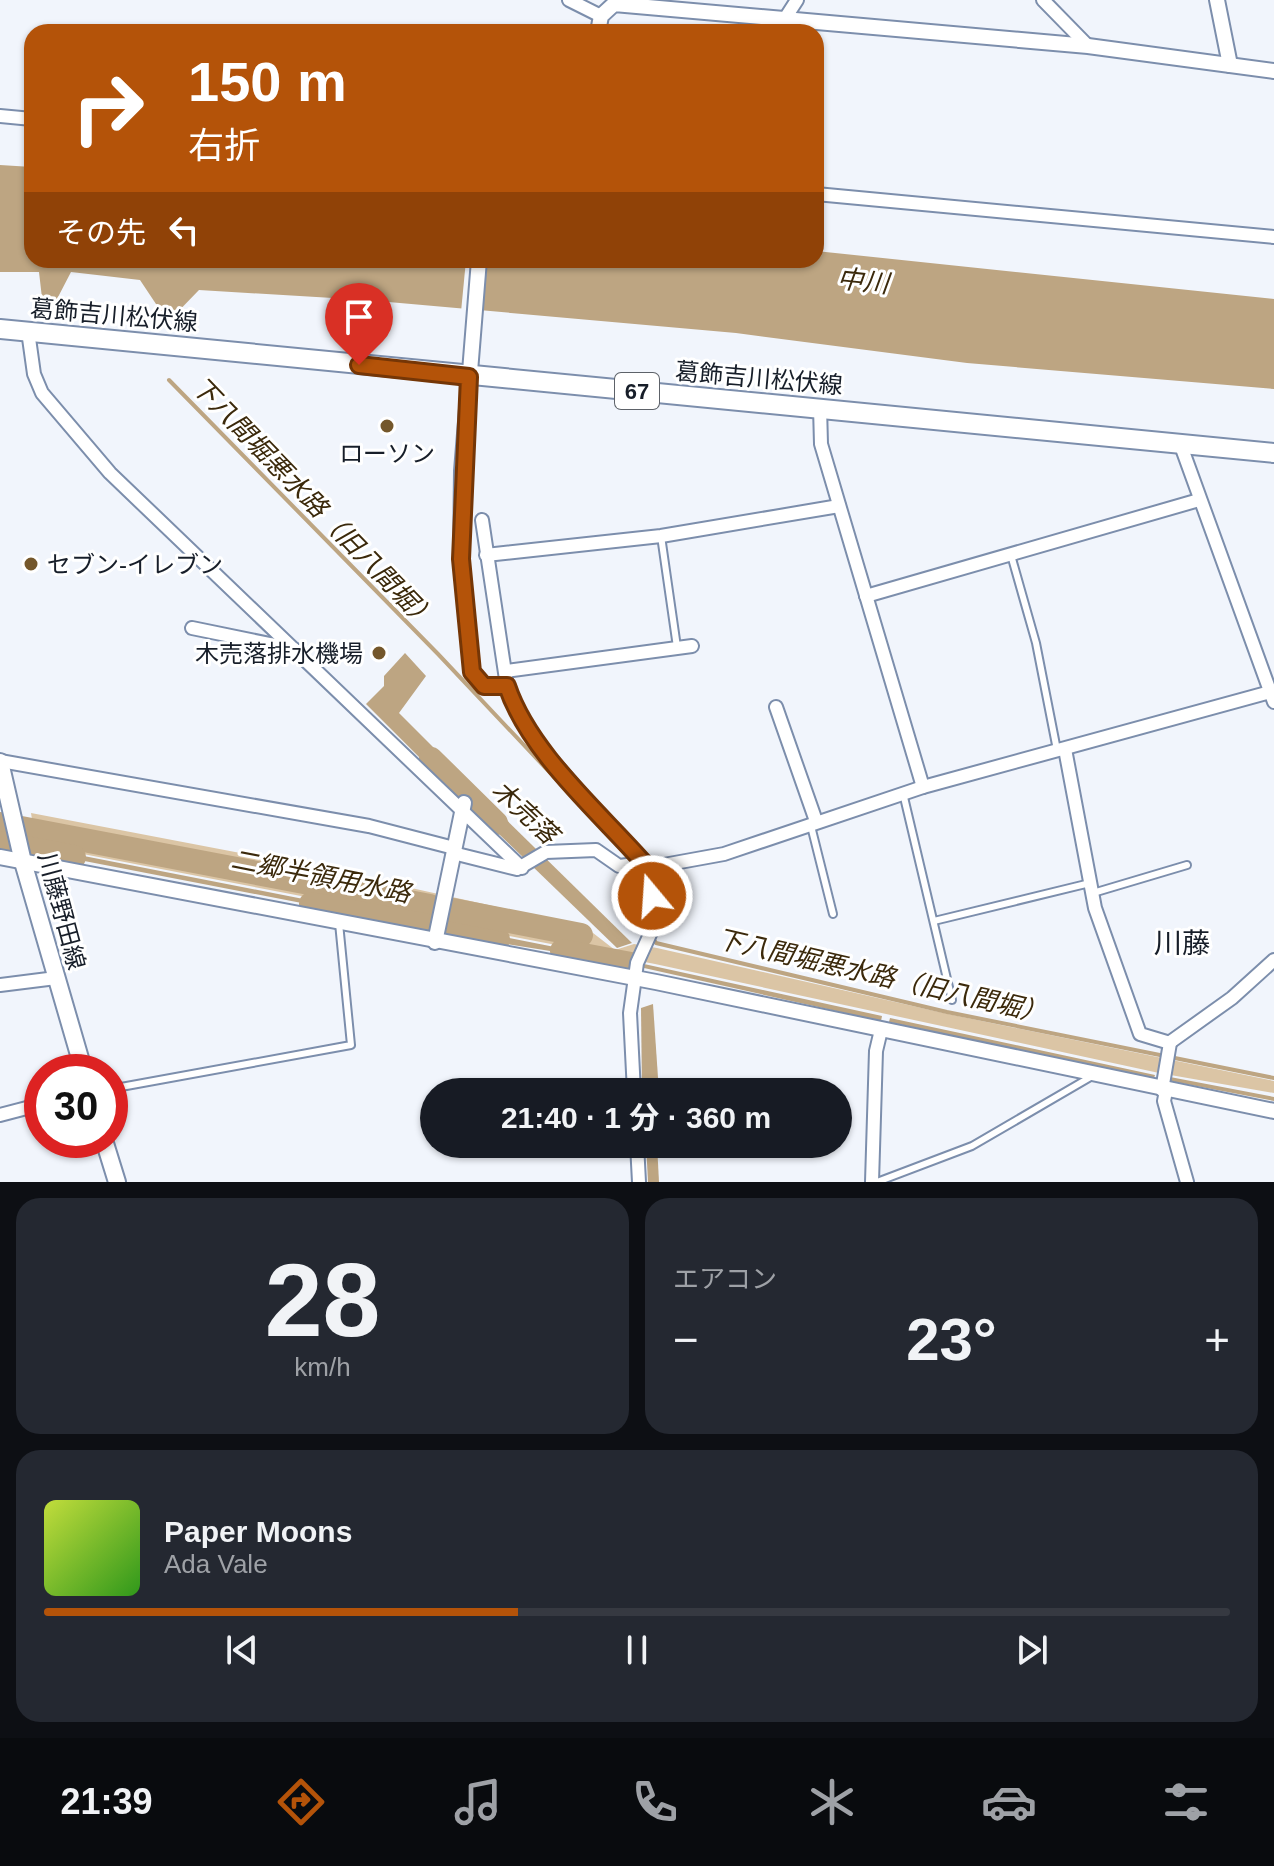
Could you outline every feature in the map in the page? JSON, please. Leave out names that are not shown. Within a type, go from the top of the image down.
[{"type":"main road","name":"葛飾吉川松伏線","points":[[0,329],[1274,453]]},
{"type":"main road","name":"川藤野田線","points":[[0,762],[7,811],[79,1054]]},
{"type":"main road","points":[[110,1158],[117,1182]]},
{"type":"street","points":[[569,0],[601,16]]},
{"type":"street","points":[[786,17],[797,0]]},
{"type":"street","points":[[1043,0],[1088,46]]},
{"type":"street","points":[[1217,0],[1230,65]]},
{"type":"street","points":[[600,24],[601,16],[614,4],[1088,46],[1274,71]]},
{"type":"street","points":[[0,116],[24,118]]},
{"type":"street","points":[[824,195],[1274,237]]},
{"type":"street","points":[[478,268],[469,377],[461,559],[472,672],[484,686],[507,678],[692,646]]},
{"type":"street","points":[[28,331],[34,374],[42,393],[110,473],[463,807],[522,868]]},
{"type":"street","points":[[820,407],[821,444],[923,787]]},
{"type":"street","points":[[0,762],[369,826],[517,869],[546,852],[596,850],[619,866],[645,866],[724,854],[923,787],[1273,695],[1180,443]]},
{"type":"street","points":[[866,596],[1199,500]]},
{"type":"street","points":[[486,555],[661,536],[839,506]]},
{"type":"street","points":[[482,520],[507,678],[516,711],[532,737],[645,866],[656,921],[636,971],[630,1013],[633,1078]]},
{"type":"street","points":[[192,628],[294,649]]},
{"type":"street","points":[[776,707],[813,822]]},
{"type":"street","points":[[1061,750],[1092,888],[1140,1034],[1170,1043]]},
{"type":"street","points":[[435,942],[463,807]]},
{"type":"street","points":[[0,857],[22,857],[435,942],[636,971],[881,1030],[1094,1075],[1165,1080],[1274,1111]]},
{"type":"street","points":[[1187,1182],[1164,1101],[1170,1043],[1232,998],[1274,960]]},
{"type":"street","points":[[0,985],[56,978]]},
{"type":"street","points":[[875,1182],[876,1051],[881,1030]]},
{"type":"street","points":[[0,1115],[24,1109]]},
{"type":"street","points":[[638,1158],[639,1182]]},
{"type":"lane","points":[[661,536],[677,648]]},
{"type":"lane","points":[[1011,555],[1061,750]]},
{"type":"lane","points":[[903,793],[952,1000]]},
{"type":"lane","points":[[813,822],[833,914]]},
{"type":"lane","points":[[934,921],[1187,865]]},
{"type":"lane","points":[[128,1086],[351,1045],[339,923]]},
{"type":"lane","points":[[875,1182],[972,1146],[1094,1075]]},
{"type":"shaded area","points":[[31,813],[334,871],[584,926],[615,950],[634,944],[657,948],[948,1014],[1274,1081],[1274,1093],[1159,1073],[655,964],[36,845]]},
{"type":"water","name":"中川","points":[[0,165],[24,166],[24,268],[824,268],[824,252],[1274,299],[1274,389],[967,363],[736,333],[366,300],[199,290],[168,322],[140,280],[71,272],[57,299],[42,298],[39,272],[0,272]]},
{"type":"water","points":[[405,653],[426,676],[399,713],[457,771],[453,785],[448,786],[366,704],[384,686],[384,676]]},
{"type":"water","points":[[476,790],[632,943],[617,948],[473,809]]},
{"type":"water","points":[[43,848],[344,907],[343,911],[43,853]]},
{"type":"water","points":[[352,908],[409,919],[405,924],[351,913]]},
{"type":"water","points":[[469,930],[595,955],[594,958],[468,938]]},
{"type":"water","points":[[644,964],[882,1016],[881,1021],[644,968]]},
{"type":"water","points":[[653,1004],[658,1078],[642,1078],[641,1008]]},
{"type":"water","points":[[890,1018],[1155,1075],[1154,1078],[889,1022]]},
{"type":"water","points":[[1170,1077],[1274,1097],[1274,1101],[1170,1081]]},
{"type":"water","points":[[647,1158],[658,1158],[659,1182],[648,1182]]},
{"type":"pier","points":[[465,268],[486,268],[482,314],[461,312]]},
{"type":"waterway","name":"下八間堀悪水路（旧八間堀）","points":[[169,380],[438,654],[622,849]]},
{"type":"waterway","name":"木売落","points":[[431,759],[496,823]]},
{"type":"waterway","points":[[0,824],[430,906]]},
{"type":"waterway","name":"二郷半領用水路","points":[[0,843],[74,857]]},
{"type":"waterway","name":"下八間堀悪水路（旧八間堀）","points":[[632,867],[645,924],[656,943],[947,1012],[1274,1078]]},
{"type":"waterway","name":"二郷半領用水路","points":[[311,904],[498,939]]},
{"type":"waterway","points":[[453,910],[581,935]]},
{"type":"waterway","name":"二郷半領用水路","points":[[562,951],[631,964]]},
{"type":"place","name":"ローソン","points":[[387,426]]},
{"type":"place","name":"セブン-イレブン","points":[[31,564]]},
{"type":"place","name":"木売落排水機場","points":[[379,653]]},
{"type":"district","name":"川藤","points":[[1182,943]]},
{"type":"route","points":[[359,365],[469,377],[462,471],[461,559],[472,672],[484,686],[507,686],[516,711],[532,737],[644,863],[649,872],[652,896]]}]
